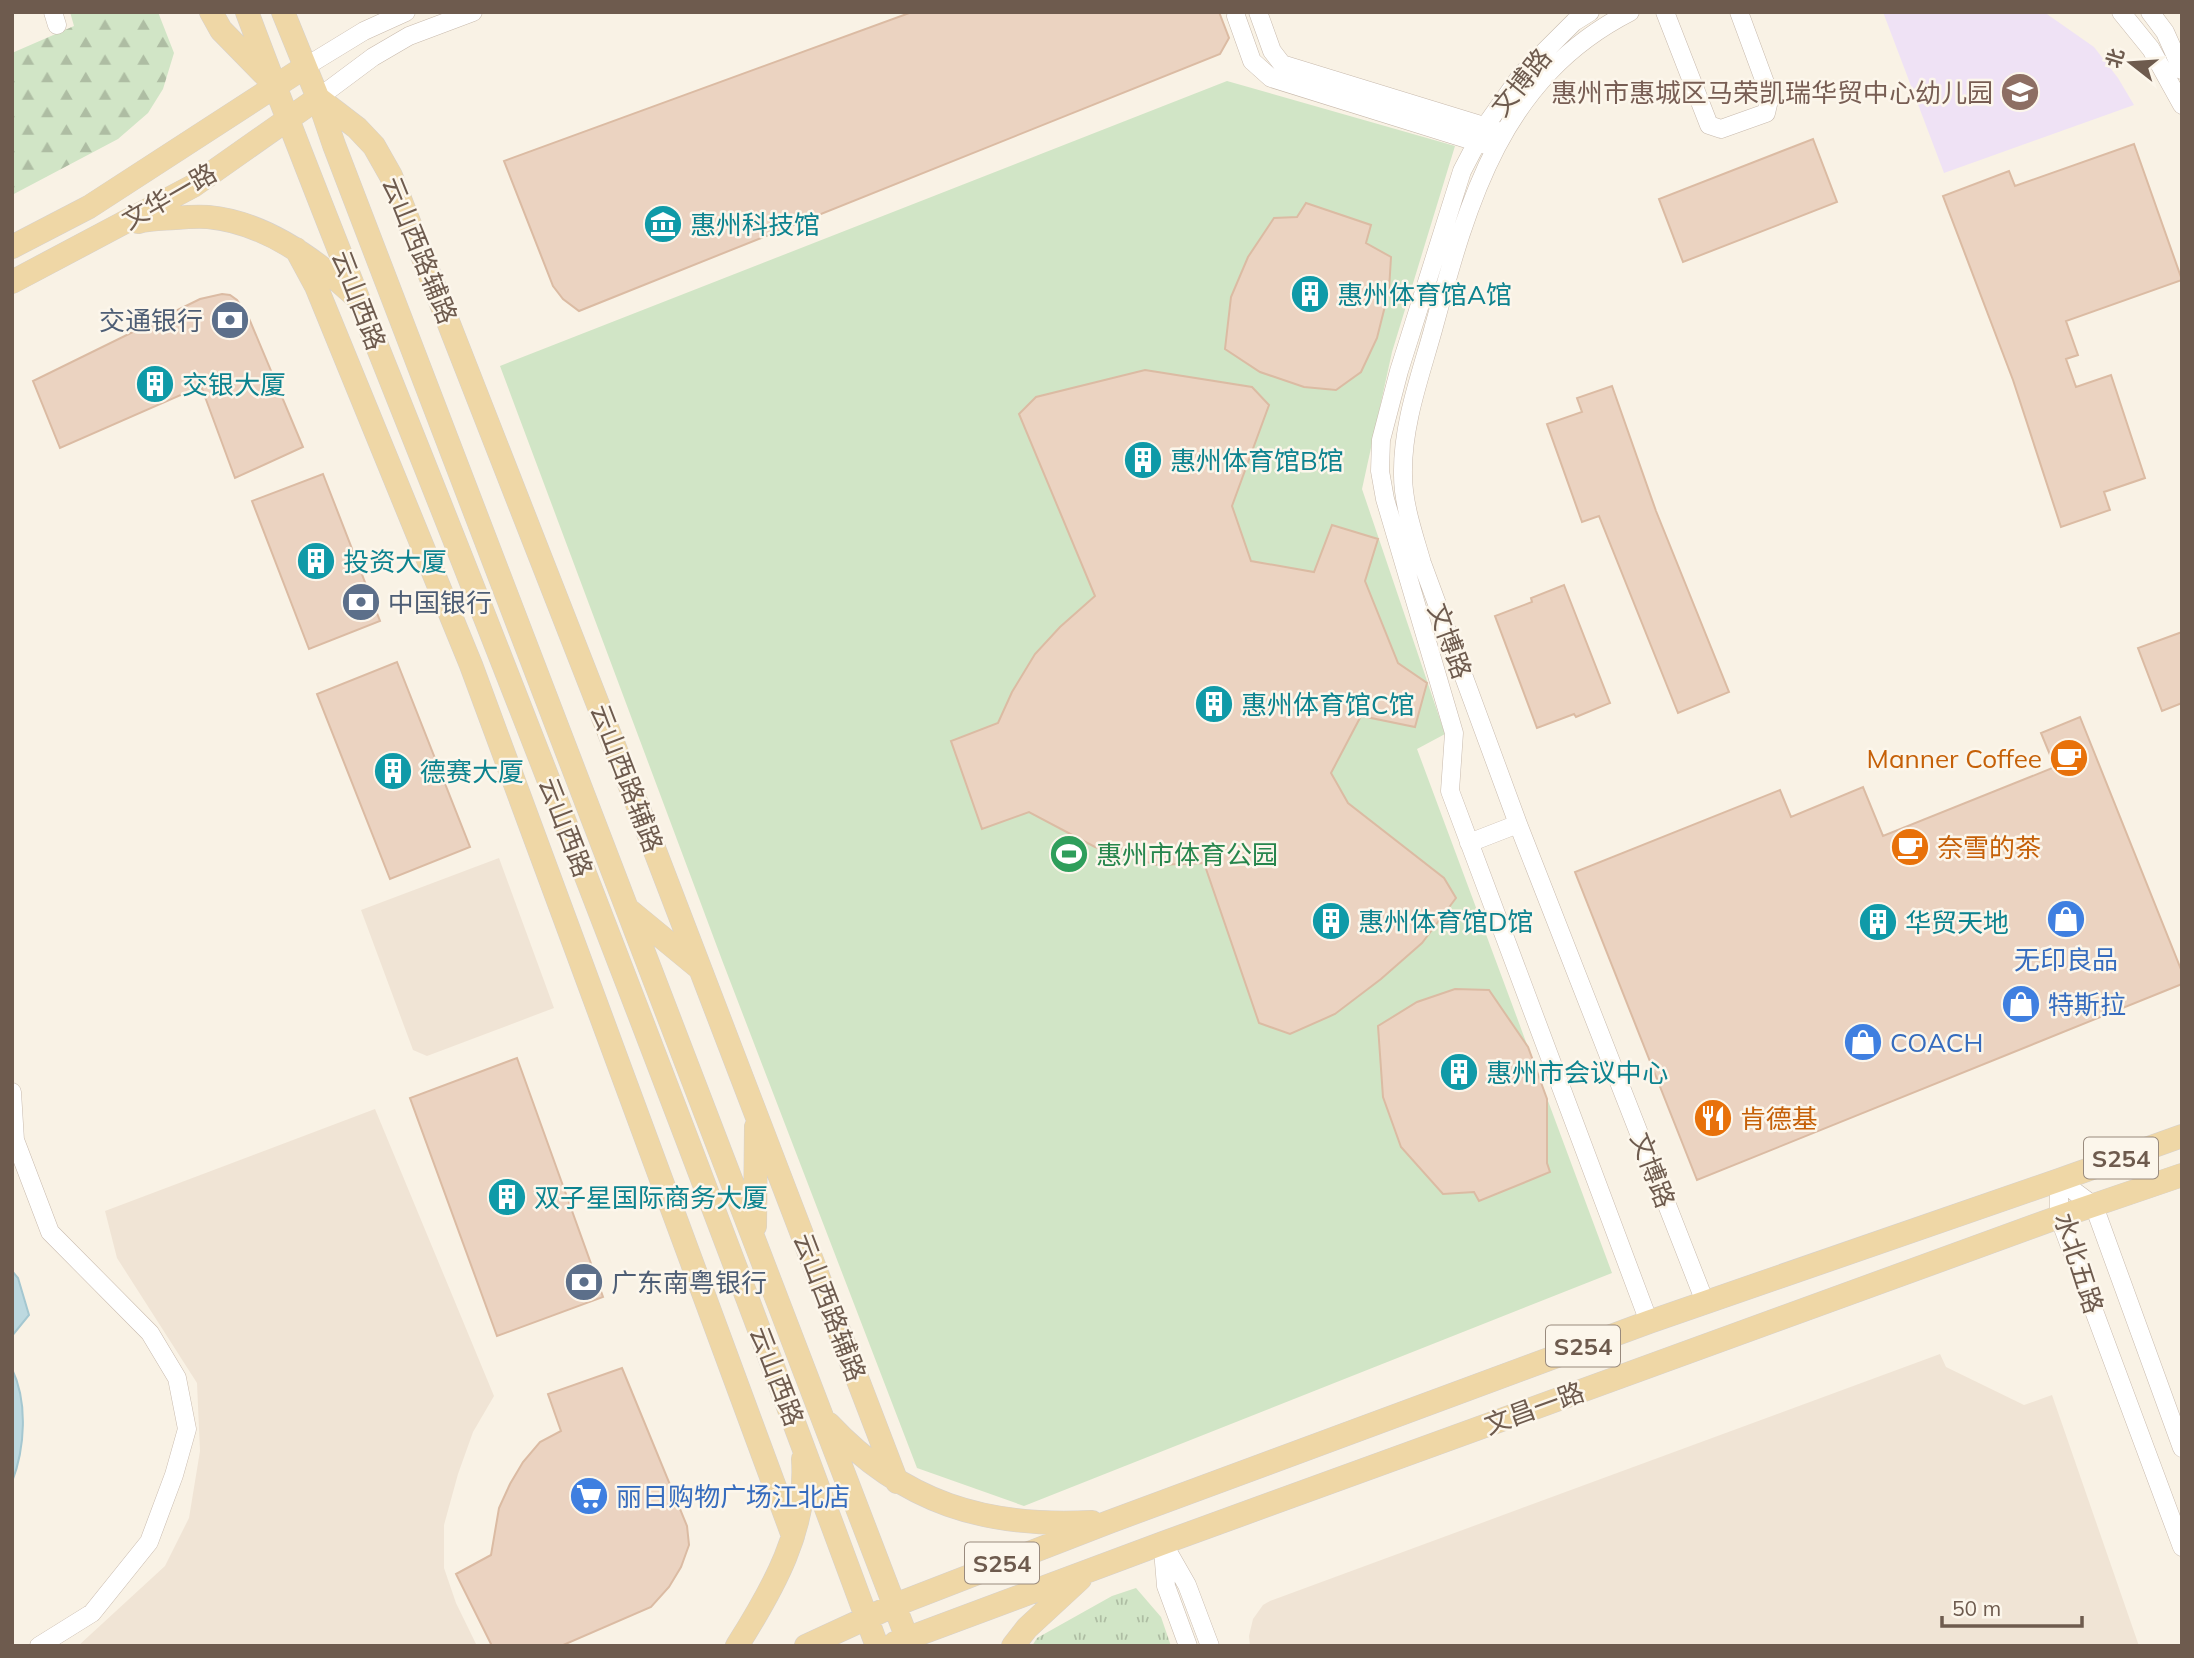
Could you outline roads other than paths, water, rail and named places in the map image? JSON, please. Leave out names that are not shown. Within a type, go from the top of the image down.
[{"type":"main road","points":[[211,12],[221,30],[276,87]]},
{"type":"main road","name":"云山西路","points":[[247,12],[584,872],[877,1646]]},
{"type":"main road","name":"云山西路","points":[[283,12],[895,1605],[902,1643]]},
{"type":"main road","name":"文华一路","points":[[12,247],[89,207],[304,67]]},
{"type":"main road","name":"文华一路","points":[[12,282],[193,186],[318,99]]},
{"type":"main road","name":"云山西路辅路","points":[[318,99],[358,128],[374,146],[391,176],[701,970],[897,1482]]},
{"type":"main road","points":[[114,228],[147,220],[207,216],[236,222],[296,249],[334,276],[358,299]]},
{"type":"main road","points":[[296,249],[316,286],[471,665],[793,1536]]},
{"type":"main road","points":[[469,577],[471,665]]},
{"type":"main road","points":[[520,797],[584,872]]},
{"type":"main road","points":[[628,909],[701,970]]},
{"type":"main road","points":[[755,1240],[757,1115]]},
{"type":"main road","name":"文昌一路","points":[[895,1605],[1109,1521],[1649,1322],[2182,1136]]},
{"type":"main road","name":"文昌一路","points":[[902,1643],[1163,1543],[2059,1217],[2182,1175]]},
{"type":"main road","points":[[823,1417],[866,1459],[897,1482],[941,1503],[982,1515],[1031,1522],[1070,1524],[1109,1521]]},
{"type":"main road","points":[[737,1646],[775,1580],[793,1536],[804,1475],[802,1442]]},
{"type":"main road","points":[[1013,1646],[1027,1628],[1091,1570]]},
{"type":"main road","name":"S254","points":[[806,1646],[895,1605]]},
{"type":"street","points":[[304,67],[364,31],[406,12]]},
{"type":"street","points":[[318,99],[373,57],[409,36],[473,12]]},
{"type":"street","points":[[1258,12],[1272,51],[1282,64],[1486,125],[1500,140]]},
{"type":"street","name":"文博路","points":[[1590,12],[1574,22],[1522,74],[1486,125],[1462,171],[1399,371],[1381,440],[1380,471],[1385,499],[1454,733],[1450,791],[1649,1322]]},
{"type":"street","name":"文博路","points":[[1630,12],[1602,26],[1568,53],[1538,84],[1500,140],[1479,181],[1457,243],[1411,410],[1404,443],[1402,477],[1409,518],[1422,563],[1518,824],[1705,1302]]},
{"type":"street","points":[[1665,12],[1709,125],[1721,130],[1766,113],[1770,96],[1738,12]]},
{"type":"street","points":[[2121,12],[2151,49],[2182,105]]},
{"type":"street","points":[[2150,12],[2165,32],[2182,70]]},
{"type":"street","points":[[1236,16],[1252,61],[1271,78],[1478,144],[1500,140]]},
{"type":"street","points":[[1469,843],[1518,824]]},
{"type":"street","points":[[12,1092],[15,1140],[50,1232],[150,1332],[177,1378],[187,1429],[174,1475],[149,1542],[92,1613],[39,1646]]},
{"type":"street","name":"水北五路","points":[[2059,1180],[2094,1206],[2182,1448]]},
{"type":"street","name":"水北五路","points":[[2059,1180],[2059,1217],[2182,1547]]},
{"type":"street","points":[[1163,1543],[1167,1586],[1188,1646]]},
{"type":"street","points":[[1163,1543],[1187,1585],[1210,1646]]},
{"type":"water","points":[[12,1271],[18,1278],[29,1315],[12,1336]]},
{"type":"water","points":[[12,1369],[21,1396],[23,1425],[20,1455],[12,1482]]},
{"type":"place","name":"惠州市惠城区马荣凯瑞华贸中心幼儿园","points":[[2020,92]]},
{"type":"place","name":"惠州科技馆","points":[[663,224]]},
{"type":"place","name":"惠州体育馆A馆","points":[[1310,294]]},
{"type":"place","name":"交通银行","points":[[230,320]]},
{"type":"place","name":"交银大厦","points":[[155,384]]},
{"type":"place","name":"惠州体育馆B馆","points":[[1143,460]]},
{"type":"place","name":"投资大厦","points":[[316,561]]},
{"type":"place","name":"中国银行","points":[[361,602]]},
{"type":"place","name":"惠州体育馆C馆","points":[[1214,704]]},
{"type":"place","name":"Manner Coffee","points":[[2069,758]]},
{"type":"place","name":"德赛大厦","points":[[393,771]]},
{"type":"place","name":"奈雪的茶","points":[[1910,847]]},
{"type":"place","name":"惠州市体育公园","points":[[1069,854]]},
{"type":"place","name":"无印良品","points":[[2066,919]]},
{"type":"place","name":"惠州体育馆D馆","points":[[1331,921]]},
{"type":"place","name":"华贸天地","points":[[1878,922]]},
{"type":"place","name":"特斯拉","points":[[2021,1004]]},
{"type":"place","name":"COACH","points":[[1863,1042]]},
{"type":"place","name":"惠州市会议中心","points":[[1459,1072]]},
{"type":"place","name":"肯德基","points":[[1713,1118]]},
{"type":"place","name":"双子星国际商务大厦","points":[[507,1197]]},
{"type":"place","name":"广东南粤银行","points":[[584,1282]]},
{"type":"place","name":"丽日购物广场江北店","points":[[589,1496]]}]
